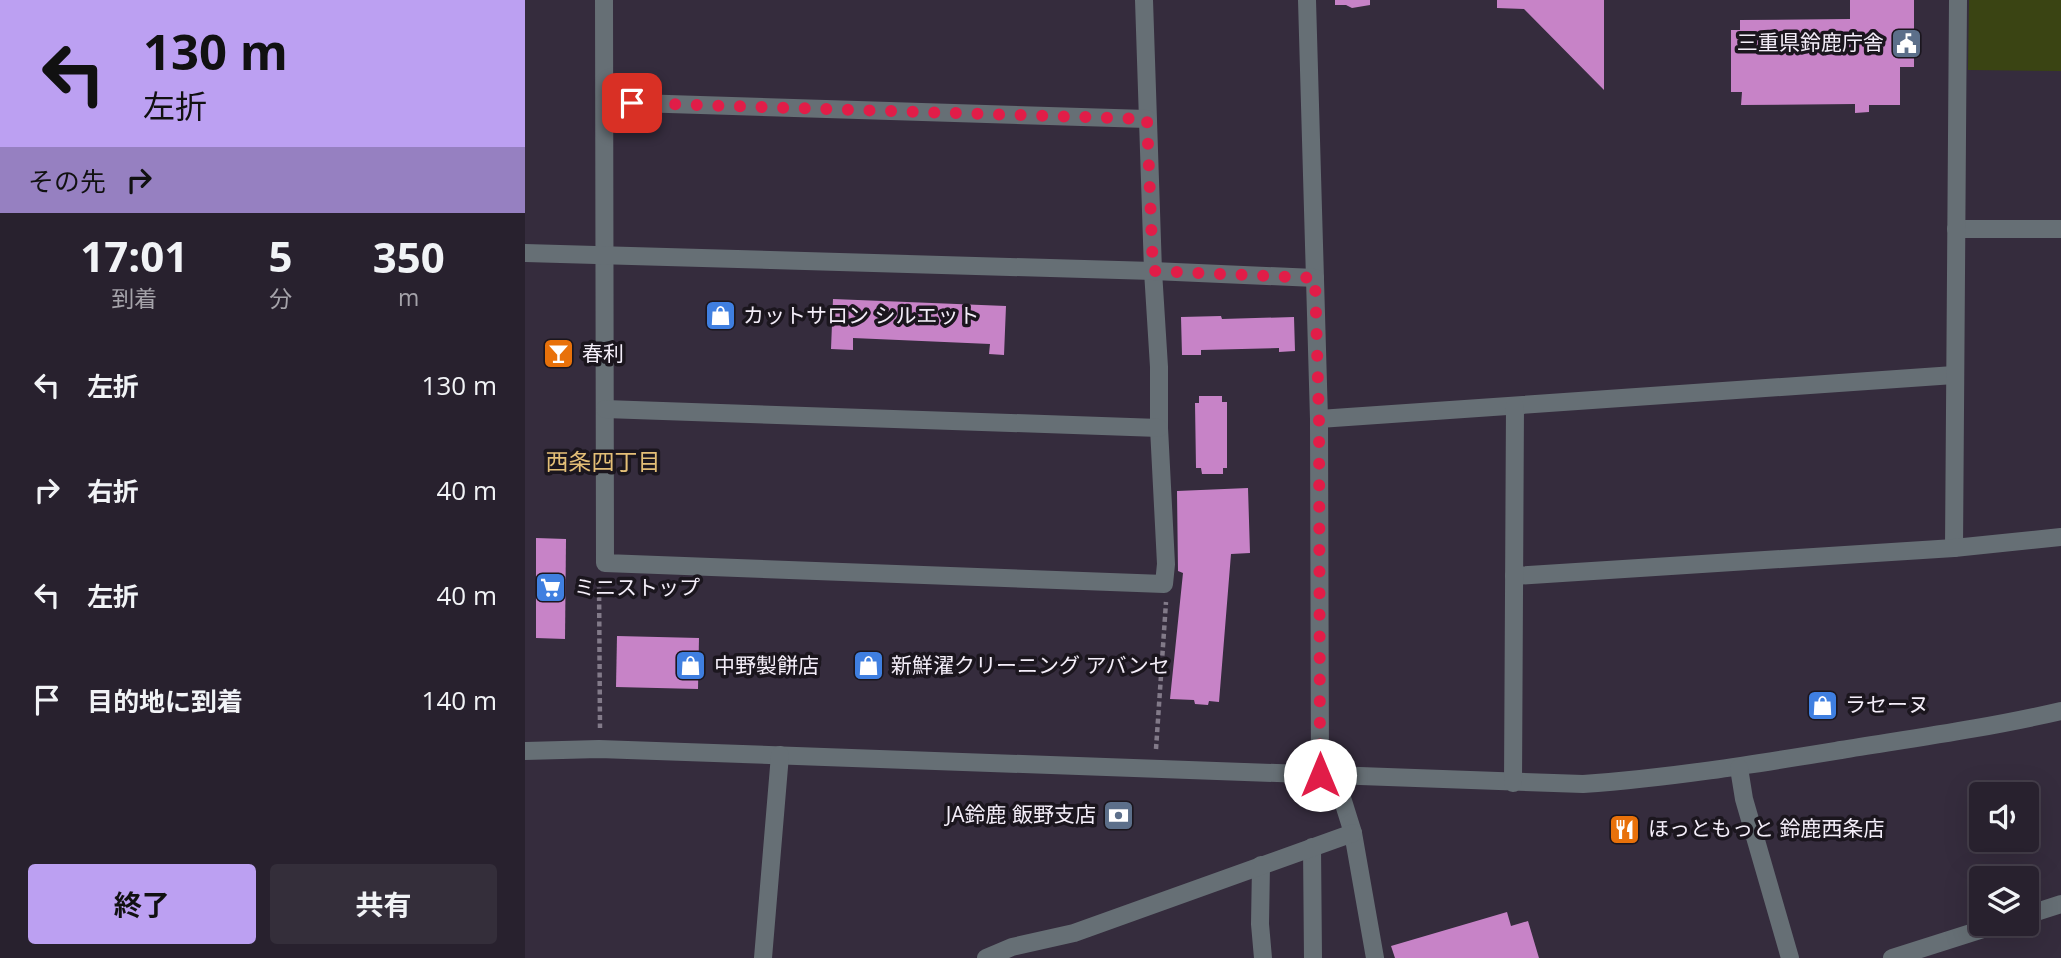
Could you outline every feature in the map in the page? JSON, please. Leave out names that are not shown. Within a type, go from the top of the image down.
[{"type":"street","points":[[604,0],[605,563],[1164,584],[1166,564],[1159,428],[1160,367],[1153,271],[1144,0]]},
{"type":"street","points":[[1307,0],[1319,419],[1320,775],[1343,800],[1353,832],[1374,958]]},
{"type":"street","points":[[1954,548],[1958,0]]},
{"type":"street","points":[[605,102],[1147,119]]},
{"type":"street","points":[[1956,229],[2061,229]]},
{"type":"street","points":[[525,253],[1315,278]]},
{"type":"street","points":[[1319,419],[1954,375]]},
{"type":"street","points":[[1513,783],[1515,406]]},
{"type":"street","points":[[605,409],[1159,428]]},
{"type":"street","points":[[1514,576],[1954,548],[2061,537]]},
{"type":"street","points":[[525,751],[600,749],[1583,784],[1643,780],[1739,768],[1994,726],[2061,711]]},
{"type":"street","points":[[763,958],[781,755]]},
{"type":"street","points":[[1739,768],[1744,799],[1790,958]]},
{"type":"street","points":[[986,958],[1012,947],[1074,933],[1353,832]]},
{"type":"street","points":[[1312,847],[1313,958]]},
{"type":"street","points":[[1261,865],[1260,924],[1263,958]]},
{"type":"street","points":[[2039,911],[2061,904]]},
{"type":"street","points":[[1892,958],[1969,934]]},
{"type":"path","points":[[600,729],[599,575],[605,563]]},
{"type":"path","points":[[1156,749],[1167,592],[1164,584]]},
{"type":"green space","points":[[1969,0],[2061,0],[2061,71],[1968,70]]},
{"type":"building","points":[[1335,0],[1370,0],[1370,5],[1352,8],[1335,5]]},
{"type":"building","points":[[1497,0],[1604,0],[1604,90],[1524,9],[1497,8]]},
{"type":"building","points":[[1850,0],[1914,0],[1914,67],[1900,67],[1900,105],[1869,105],[1869,112],[1855,113],[1855,104],[1741,105],[1742,92],[1731,92],[1731,30],[1740,30],[1740,20],[1850,19]]},
{"type":"building","points":[[833,299],[1006,306],[1004,355],[989,354],[990,344],[853,338],[853,350],[831,349]]},
{"type":"building","points":[[1221,316],[1222,319],[1294,317],[1295,351],[1279,352],[1279,348],[1201,350],[1201,355],[1182,355],[1181,317]]},
{"type":"building","points":[[1199,396],[1222,396],[1222,402],[1227,402],[1227,468],[1223,468],[1223,474],[1202,474],[1201,468],[1196,468],[1195,403],[1199,403]]},
{"type":"building","points":[[1248,488],[1250,553],[1231,554],[1219,702],[1209,701],[1208,705],[1195,704],[1194,700],[1170,699],[1183,573],[1178,571],[1177,491]]},
{"type":"building","name":"ミニストップ","points":[[536,538],[566,539],[565,639],[536,638]]},
{"type":"building","points":[[617,636],[699,638],[698,689],[616,687]]},
{"type":"building","points":[[1507,912],[1511,926],[1528,921],[1539,958],[1395,958],[1391,946]]},
{"type":"place","name":"三重県鈴鹿庁舎","points":[[1907,43]]},
{"type":"place","name":"カットサロン シルエット","points":[[720,316]]},
{"type":"place","name":"春利","points":[[559,354]]},
{"type":"place","name":"ミニストップ","points":[[551,588]]},
{"type":"place","name":"中野製餅店","points":[[691,666]]},
{"type":"place","name":"新鮮濯クリーニング アバンセ","points":[[868,666]]},
{"type":"place","name":"ラセーヌ","points":[[1822,705]]},
{"type":"place","name":"JA鈴鹿 飯野支店","points":[[1119,815]]},
{"type":"place","name":"ほっともっと 鈴鹿西条店","points":[[1625,829]]},
{"type":"district","name":"西条四丁目","points":[[603,462]]},
{"type":"route","points":[[632,103],[1147,119],[1153,271],[1315,278],[1319,419],[1320,775]]}]
